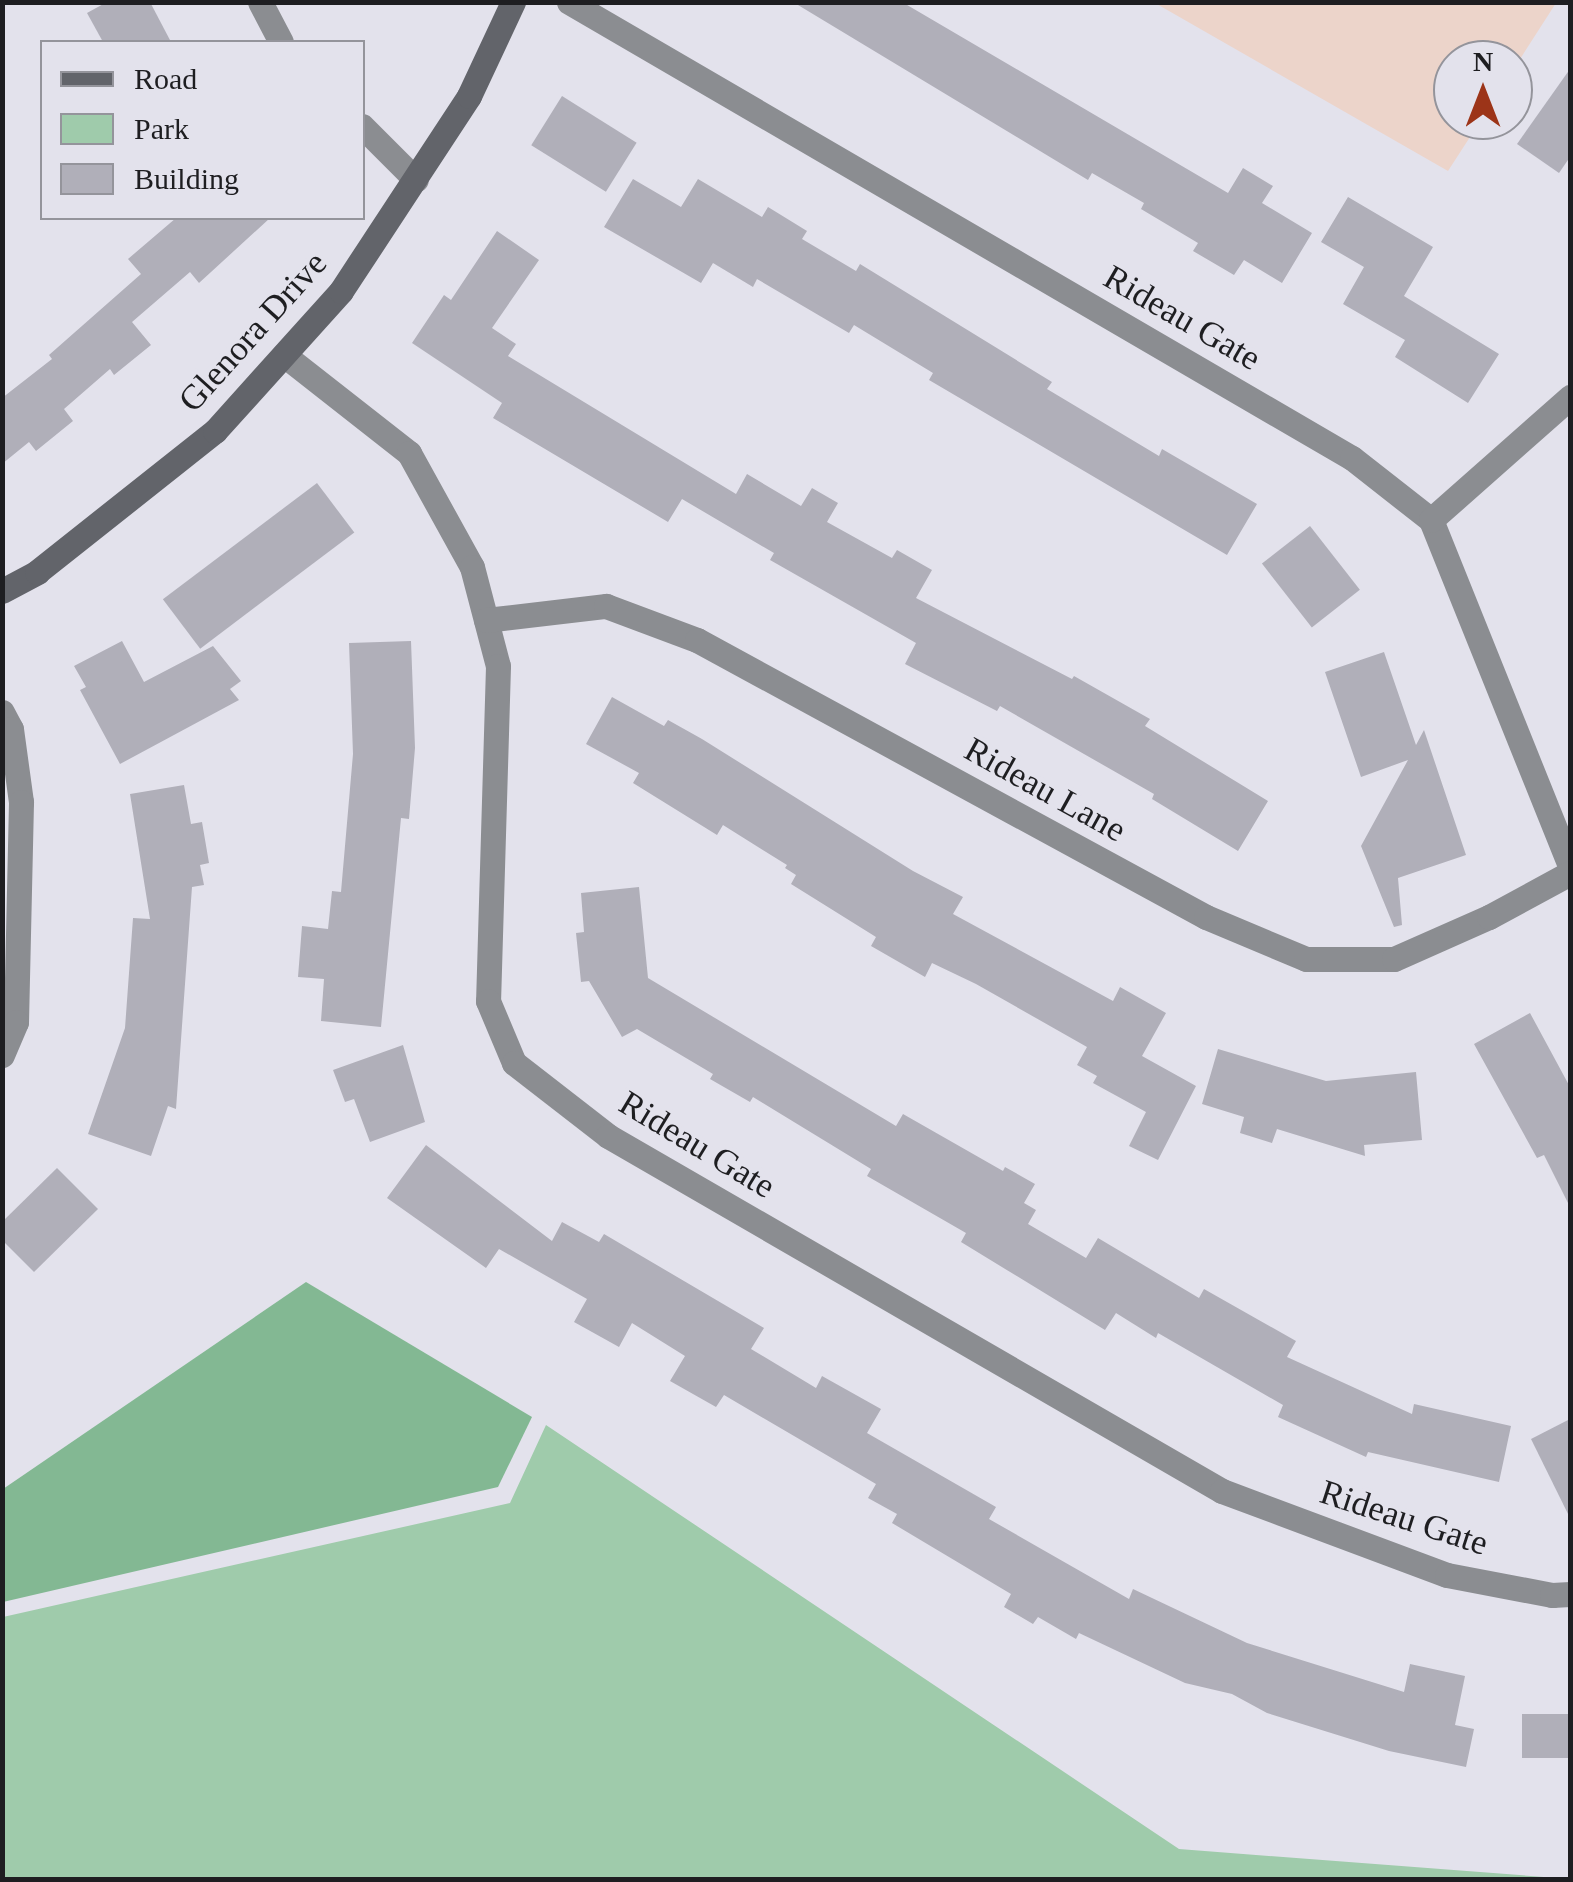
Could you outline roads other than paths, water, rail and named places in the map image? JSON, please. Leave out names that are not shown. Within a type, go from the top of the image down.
[{"type":"street","points":[[260,2],[280,40]]},
{"type":"street","name":"Glenora Drive","points":[[2,591],[37,572],[215,431],[341,291],[469,96],[513,2]]},
{"type":"street","name":"Rideau Gate","points":[[568,2],[1352,458],[1431,520],[1570,865]]},
{"type":"street","points":[[365,129],[416,180]]},
{"type":"street","name":"Rideau Gate","points":[[284,354],[409,452],[472,567],[498,666],[488,1000],[514,1063],[608,1136],[1222,1492],[1447,1575],[1552,1595],[1570,1594]]},
{"type":"street","points":[[1431,520],[1570,397]]},
{"type":"street","name":"Rideau Lane","points":[[486,620],[606,606],[697,640],[1206,917],[1306,959],[1394,959],[1489,917],[1570,873]]},
{"type":"street","points":[[2,712],[11,729],[21,802],[16,1022],[2,1055]]}]
